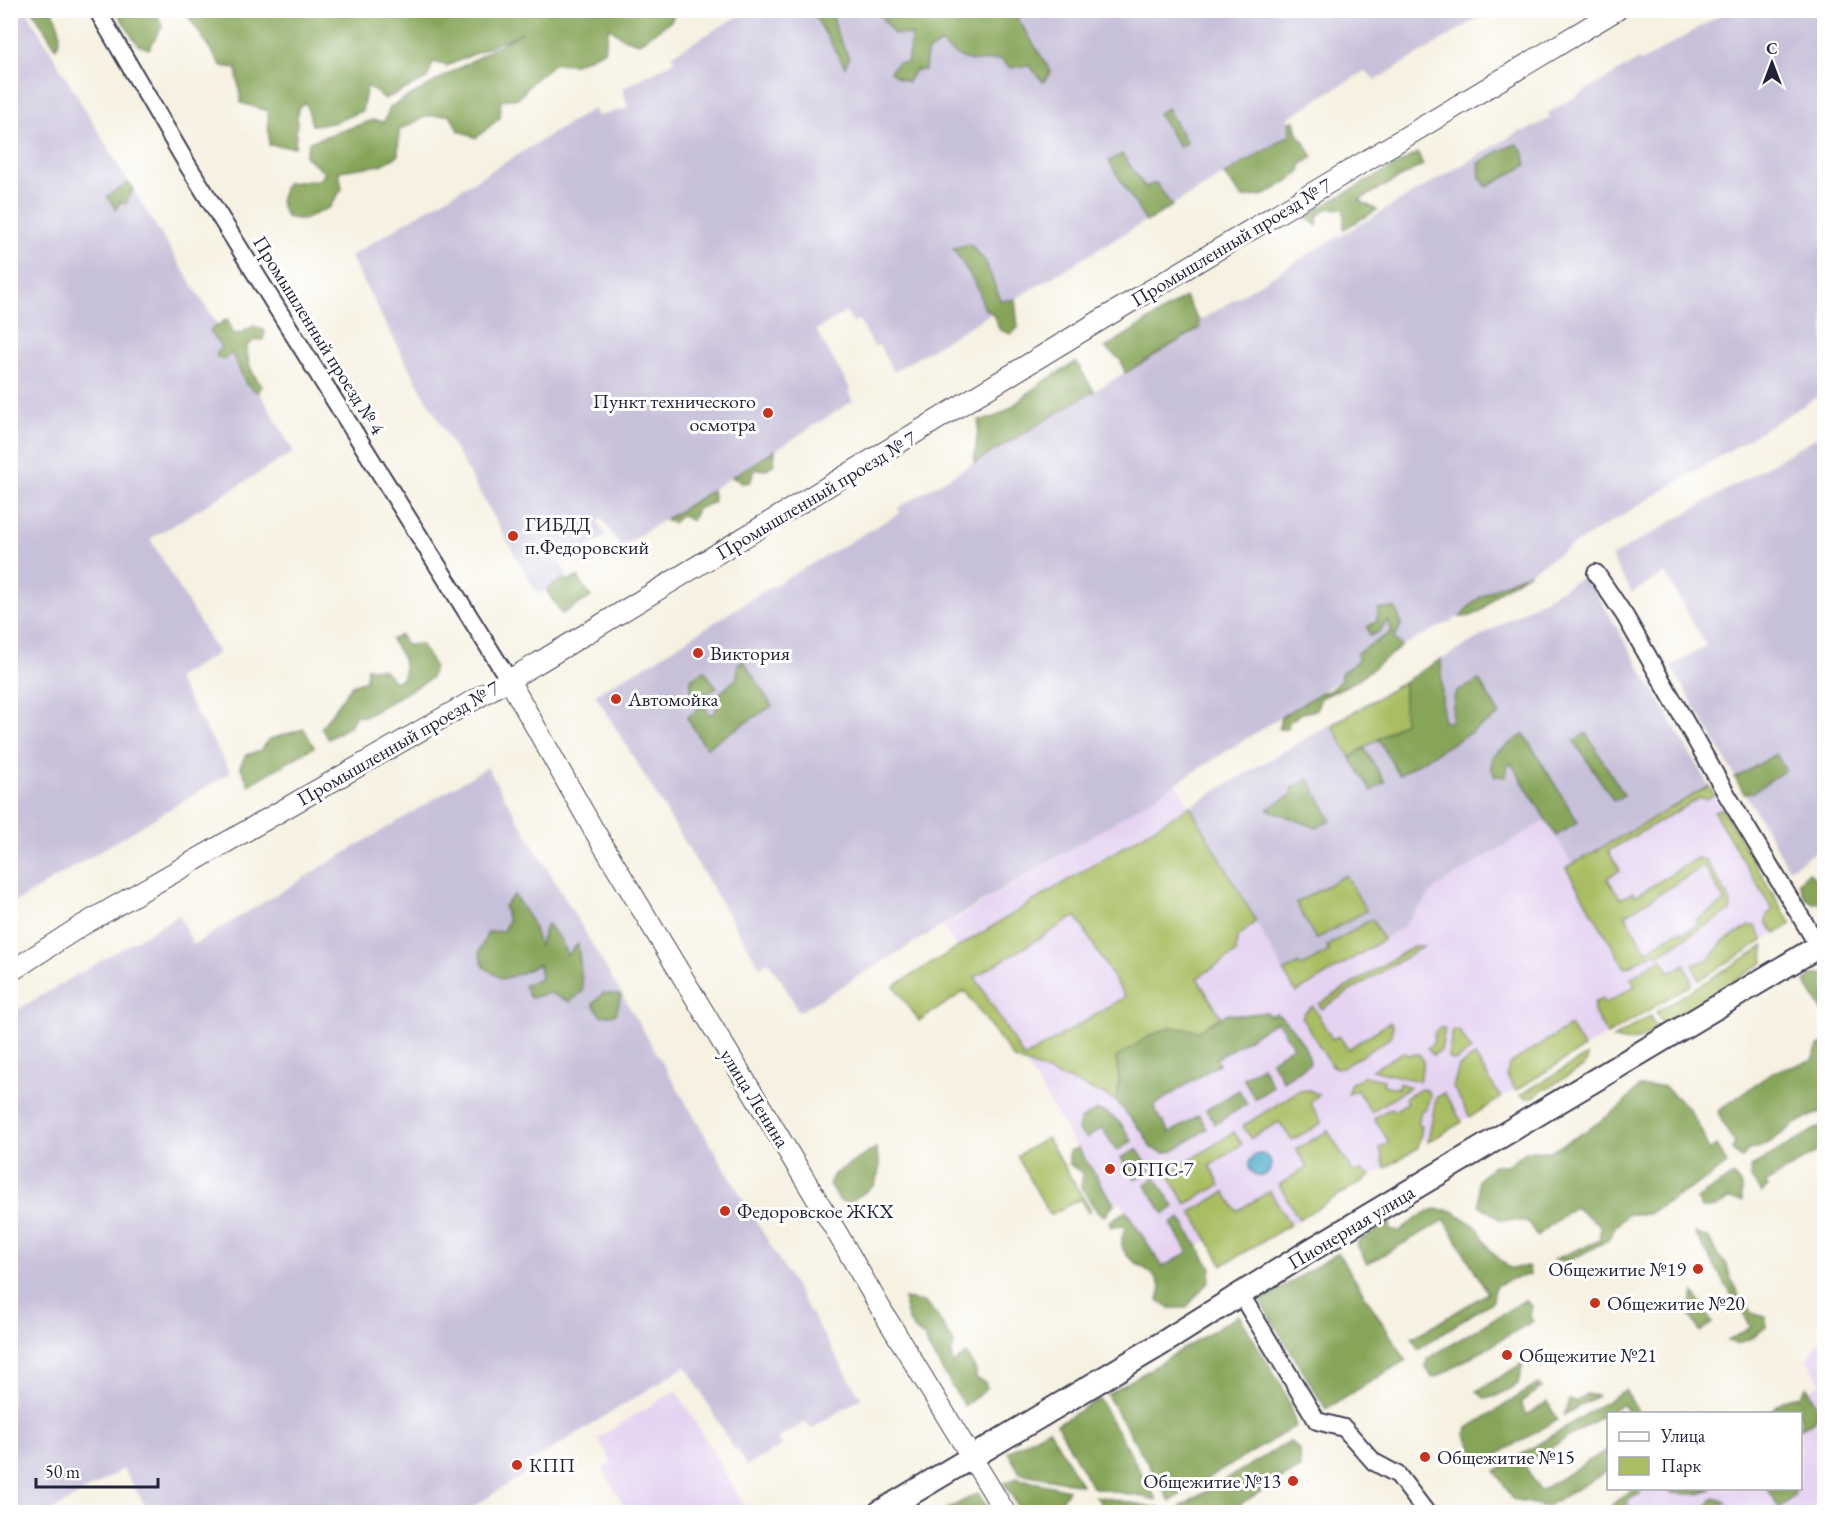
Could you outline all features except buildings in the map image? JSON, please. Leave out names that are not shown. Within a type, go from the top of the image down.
[{"type":"main road","name":"Пионерная улица","points":[[880,1512],[1241,1295],[1311,1250],[1822,945]]},
{"type":"street","name":"Промышленный проезд № 4","points":[[98,10],[198,182],[509,680]]},
{"type":"street","name":"Промышленный проезд № 7","points":[[10,972],[81,926],[509,680],[1099,321],[1617,10]]},
{"type":"street","points":[[1596,573],[1625,616],[1727,795],[1822,945]]},
{"type":"street","name":"улица Ленина","points":[[509,680],[592,827],[1005,1512]]},
{"type":"street","points":[[1241,1295],[1317,1421],[1344,1428],[1374,1462],[1398,1474],[1426,1512]]},
{"type":"shaded area","points":[[26,10],[294,452],[150,539],[218,653],[176,678],[231,772],[11,905],[10,11]]},
{"type":"shaded area","points":[[747,11],[1490,11],[1376,80],[1365,71],[1326,94],[1288,118],[1290,135],[893,372],[879,345],[874,347],[859,320],[853,323],[846,312],[816,330],[851,390],[848,392],[853,401],[621,547],[602,519],[598,521],[606,536],[564,563],[556,550],[552,551],[568,576],[538,595],[405,361],[350,256],[593,109],[598,116],[628,108],[623,88],[675,61],[672,55]]},
{"type":"shaded area","points":[[1727,11],[1824,11],[1824,393],[1547,561],[1469,612],[1402,646],[1385,651],[1105,828],[799,1012],[768,962],[760,967],[595,694],[652,662],[759,594],[900,513],[898,508],[1200,328],[1202,326],[1199,321],[1307,255],[1522,130],[1524,132],[1550,118],[1548,113],[1639,59],[1641,62]]},
{"type":"shaded area","points":[[1824,433],[1824,846],[1789,869],[1671,666],[1706,646],[1673,587],[1665,573],[1632,593],[1611,557]]},
{"type":"shaded area","points":[[1586,575],[1709,786],[1572,864],[1546,820],[1437,887],[1402,928],[1296,993],[1190,806]]},
{"type":"shaded area","points":[[487,767],[861,1398],[811,1429],[806,1422],[778,1438],[782,1446],[747,1466],[737,1448],[734,1450],[686,1366],[523,1467],[526,1473],[465,1512],[149,1512],[123,1469],[50,1512],[11,1512],[10,1014],[179,915],[193,945]]},
{"type":"shaded area","points":[[1176,783],[1296,993],[1402,928],[1437,887],[1546,819],[1572,864],[1709,786],[1791,924],[1428,1142],[1428,1140],[1420,1139],[1418,1148],[1223,1265],[1208,1240],[1163,1268],[1120,1201],[1114,1204],[1075,1145],[944,927]]},
{"type":"shaded area","points":[[1824,1339],[1824,1512],[1609,1512],[1646,1490],[1802,1490],[1802,1412],[1773,1412],[1821,1383],[1807,1359],[1817,1343]]},
{"type":"shaded area","points":[[676,1390],[747,1510],[743,1512],[627,1512],[603,1469],[612,1463],[598,1438]]},
{"type":"green space","points":[[33,11],[52,11],[60,33],[56,48]]},
{"type":"green space","points":[[116,11],[156,11],[162,26],[149,49],[138,45]]},
{"type":"green space","points":[[185,11],[676,11],[671,21],[639,43],[623,38],[609,27],[604,51],[575,64],[555,63],[532,82],[519,98],[501,100],[500,118],[476,138],[458,130],[450,115],[427,116],[399,130],[398,156],[381,165],[339,171],[342,189],[330,207],[303,220],[286,217],[280,201],[286,183],[319,180],[325,173],[305,156],[309,142],[373,120],[384,122],[390,107],[523,32],[447,66],[433,62],[427,79],[385,99],[367,86],[362,111],[333,123],[312,125],[306,102],[298,108],[295,147],[269,145],[268,111],[241,103],[236,68],[221,66]]},
{"type":"green space","points":[[812,11],[839,11],[833,16],[837,33],[849,58],[845,67]]},
{"type":"green space","points":[[877,11],[1004,11],[1008,17],[1015,14],[1051,72],[1043,82],[1029,65],[1010,68],[1000,59],[968,60],[961,58],[941,43],[927,52],[925,70],[915,70],[908,82],[898,78],[890,71],[898,63],[907,63],[912,35],[894,34]]},
{"type":"green space","points":[[1167,108],[1187,143],[1179,147],[1158,113]]},
{"type":"green space","points":[[1295,121],[1298,133],[1313,157],[1302,164],[1299,174],[1265,195],[1243,198],[1224,175],[1290,135],[1289,122]]},
{"type":"green space","points":[[1517,144],[1523,151],[1527,165],[1487,187],[1480,178],[1479,163]]},
{"type":"green space","points":[[1418,153],[1423,165],[1359,200],[1377,210],[1344,229],[1344,209],[1329,208],[1318,215],[1317,226],[1304,216]]},
{"type":"green space","points":[[1122,154],[1145,187],[1156,183],[1172,206],[1146,222],[1109,161]]},
{"type":"green space","points":[[129,183],[133,189],[126,204],[120,202],[116,210],[107,196]]},
{"type":"green space","points":[[970,244],[985,261],[1001,301],[1015,299],[1018,328],[1011,334],[1000,330],[992,313],[984,308],[978,288],[953,248]]},
{"type":"green space","points":[[1185,297],[1199,321],[1200,328],[1125,373],[1121,360],[1105,348]]},
{"type":"green space","points":[[227,319],[234,334],[254,326],[265,331],[263,340],[255,340],[247,346],[250,367],[262,386],[258,393],[246,384],[232,353],[223,360],[216,356],[221,346],[210,331]]},
{"type":"green space","points":[[1076,362],[1094,391],[974,463],[979,420],[997,416],[1043,382]]},
{"type":"green space","points":[[775,450],[774,464],[765,470],[756,469],[750,482],[742,483],[732,477]]},
{"type":"green space","points":[[712,490],[714,502],[697,509],[692,521],[681,515],[673,523],[665,520]]},
{"type":"green space","points":[[1530,572],[1498,593],[1477,613],[1460,617],[1483,595]]},
{"type":"green space","points":[[578,577],[591,597],[562,614],[546,590],[563,579],[570,580]]},
{"type":"green space","points":[[1396,608],[1401,625],[1394,639],[1402,646],[1356,681],[1321,698],[1316,710],[1302,713],[1289,722],[1288,729],[1279,729],[1281,717],[1322,692],[1329,691],[1341,680],[1341,673],[1358,661],[1357,653],[1392,632],[1387,621],[1379,632],[1370,636],[1367,627],[1377,621],[1378,609]]},
{"type":"green space","points":[[400,635],[406,645],[421,644],[434,666],[431,678],[365,717],[356,715],[350,726],[328,739],[321,728],[352,685],[366,680],[367,668],[383,669],[395,682],[402,679],[404,663],[391,640]]},
{"type":"green space","points":[[1441,659],[1443,722],[1451,722],[1455,693],[1479,680],[1500,715],[1399,775],[1378,739],[1404,722],[1404,682]]},
{"type":"green space","points":[[743,660],[772,706],[706,748],[687,718],[704,704],[709,715],[714,713],[720,702],[720,693],[737,678],[738,664]]},
{"type":"green space","points":[[704,670],[717,688],[698,698],[691,696],[691,679]]},
{"type":"green space","points":[[1404,682],[1405,722],[1350,757],[1332,725]]},
{"type":"green space","points":[[304,729],[314,747],[249,785],[240,766],[246,755],[260,751],[270,739]]},
{"type":"green space","points":[[1586,733],[1624,795],[1614,801],[1574,741]]},
{"type":"green space","points":[[1524,734],[1578,822],[1556,836],[1511,763],[1508,766],[1506,777],[1495,776],[1491,767],[1493,755]]},
{"type":"green space","points":[[1364,748],[1385,782],[1371,791],[1350,757]]},
{"type":"green space","points":[[1776,754],[1785,770],[1754,792],[1744,793],[1735,778]]},
{"type":"green space","points":[[1309,779],[1331,820],[1317,828],[1267,809],[1293,794],[1291,789]]},
{"type":"green space","points":[[1709,786],[1714,795],[1706,799],[1700,798],[1608,851],[1620,870],[1607,878],[1621,899],[1633,892],[1636,896],[1697,858],[1706,860],[1731,902],[1730,911],[1659,954],[1654,953],[1625,968],[1566,868]],"holes":[[[1704,866],[1725,902],[1696,920],[1698,925],[1682,934],[1680,930],[1646,951],[1625,915]]]},
{"type":"green space","points":[[1190,806],[1256,921],[1237,938],[1236,953],[1197,978],[1221,1017],[1198,1031],[1170,1027],[1116,1058],[1119,1081],[1117,1102],[1106,1095],[1014,1059],[965,991],[919,1021],[894,986]],"holes":[[[1076,916],[1125,997],[1024,1058],[975,977]]]},
{"type":"green space","points":[[1722,808],[1791,924],[1776,934],[1766,922],[1767,915],[1773,910],[1714,812]]},
{"type":"green space","points":[[1809,872],[1819,883],[1824,880],[1824,902],[1813,903],[1804,897],[1799,882]]},
{"type":"green space","points":[[1346,875],[1366,911],[1316,939],[1296,903]]},
{"type":"green space","points":[[514,895],[532,922],[539,946],[547,924],[561,940],[567,955],[578,944],[583,991],[570,1002],[550,993],[530,998],[524,985],[541,979],[539,964],[502,979],[484,967],[479,952],[488,932],[503,931],[508,921],[504,906]]},
{"type":"green space","points":[[1372,919],[1383,940],[1296,993],[1284,972],[1299,963],[1301,967],[1329,951],[1327,946]]},
{"type":"green space","points":[[1749,926],[1755,926],[1763,941],[1699,980],[1693,965],[1707,960],[1722,942]]},
{"type":"green space","points":[[1414,946],[1424,946],[1321,1009],[1319,1004]]},
{"type":"green space","points":[[1764,946],[1763,963],[1663,1024],[1656,1012]]},
{"type":"green space","points":[[1661,958],[1670,973],[1685,964],[1692,984],[1607,1035],[1594,1012],[1594,1003],[1602,998],[1605,1004],[1635,986],[1631,978]]},
{"type":"green space","points":[[1824,974],[1824,1013],[1805,982],[1812,975]]},
{"type":"green space","points":[[603,993],[621,995],[616,1014],[601,1016],[593,1004]]},
{"type":"green space","points":[[1313,1006],[1332,1039],[1339,1036],[1348,1049],[1390,1022],[1393,1026],[1390,1038],[1343,1067],[1336,1068],[1331,1065],[1302,1018],[1305,1012]]},
{"type":"green space","points":[[1266,1012],[1270,1016],[1276,1013],[1292,1029],[1307,1051],[1310,1064],[1283,1081],[1271,1060],[1293,1046],[1277,1021],[1216,1059],[1219,1064],[1153,1106],[1170,1133],[1199,1115],[1207,1129],[1173,1151],[1163,1153],[1151,1148],[1144,1134],[1117,1102],[1119,1081],[1116,1058],[1146,1038],[1170,1027],[1198,1031],[1227,1014],[1243,1015]]},
{"type":"green space","points":[[1650,1016],[1657,1028],[1646,1035],[1625,1042],[1613,1038]]},
{"type":"green space","points":[[1570,1026],[1584,1048],[1516,1090],[1507,1076],[1509,1064]]},
{"type":"green space","points":[[1440,1028],[1445,1028],[1441,1051],[1433,1055],[1427,1048],[1433,1043],[1435,1032]]},
{"type":"green space","points":[[1453,1030],[1460,1031],[1471,1050],[1457,1060],[1450,1059],[1448,1054]]},
{"type":"green space","points":[[1824,1044],[1824,1111],[1795,1124],[1763,1146],[1748,1150],[1742,1159],[1732,1150],[1735,1143],[1718,1111],[1773,1072],[1811,1061],[1819,1046]]},
{"type":"green space","points":[[1403,1052],[1408,1055],[1419,1054],[1424,1061],[1419,1081],[1372,1070]]},
{"type":"green space","points":[[1587,1055],[1587,1061],[1583,1067],[1532,1097],[1526,1098],[1520,1095]]},
{"type":"green space","points":[[1475,1056],[1501,1098],[1470,1117],[1453,1087],[1459,1066]]},
{"type":"green space","points":[[1262,1066],[1273,1087],[1255,1099],[1243,1078]]},
{"type":"green space","points":[[1364,1076],[1384,1080],[1383,1085],[1398,1088],[1399,1083],[1410,1087],[1371,1112],[1357,1090],[1348,1094],[1350,1084]]},
{"type":"green space","points":[[1663,1086],[1688,1107],[1702,1132],[1709,1152],[1716,1145],[1727,1164],[1708,1178],[1648,1214],[1628,1214],[1615,1227],[1608,1240],[1569,1261],[1553,1260],[1600,1240],[1600,1225],[1574,1207],[1537,1236],[1527,1221],[1501,1220],[1479,1205],[1478,1180],[1493,1165],[1508,1165],[1527,1151],[1550,1151],[1585,1132],[1620,1107],[1639,1087]]},
{"type":"green space","points":[[1421,1089],[1427,1090],[1430,1095],[1426,1110],[1421,1110],[1418,1125],[1422,1126],[1418,1148],[1385,1168],[1380,1148],[1389,1142],[1374,1118],[1391,1108],[1394,1111],[1407,1103],[1405,1098]]},
{"type":"green space","points":[[1239,1090],[1247,1104],[1215,1124],[1206,1110]]},
{"type":"green space","points":[[1309,1090],[1319,1095],[1310,1102],[1322,1123],[1292,1140],[1279,1122],[1251,1138],[1243,1126],[1298,1091]]},
{"type":"green space","points":[[1444,1093],[1462,1122],[1428,1142],[1436,1098]]},
{"type":"green space","points":[[1097,1110],[1118,1121],[1132,1141],[1117,1151],[1102,1128],[1087,1138],[1078,1131],[1080,1120]]},
{"type":"green space","points":[[1824,1124],[1824,1147],[1766,1183],[1768,1187],[1761,1193],[1751,1178],[1750,1167]]},
{"type":"green space","points":[[1328,1131],[1353,1172],[1362,1170],[1371,1176],[1299,1219],[1279,1185],[1307,1167],[1296,1149]]},
{"type":"green space","points":[[1234,1132],[1242,1144],[1210,1166],[1220,1185],[1186,1204],[1168,1174]]},
{"type":"green space","points":[[1047,1138],[1091,1211],[1088,1213],[1080,1199],[1050,1215],[1017,1156]]},
{"type":"green space","points":[[876,1148],[880,1166],[875,1185],[849,1203],[840,1201],[829,1184],[834,1174]]},
{"type":"green space","points":[[1078,1148],[1114,1204],[1105,1216],[1098,1213],[1081,1187],[1083,1173],[1069,1164],[1069,1151]]},
{"type":"green space","points":[[1137,1149],[1151,1170],[1135,1179],[1121,1158]]},
{"type":"green space","points":[[1733,1175],[1742,1186],[1742,1201],[1728,1199],[1717,1208],[1702,1208],[1697,1199]]},
{"type":"green space","points":[[1155,1177],[1174,1207],[1164,1214],[1145,1185]]},
{"type":"green space","points":[[1270,1191],[1290,1225],[1223,1265],[1191,1212],[1225,1192],[1237,1211]]},
{"type":"green space","points":[[1435,1209],[1453,1211],[1478,1228],[1490,1250],[1509,1268],[1529,1267],[1530,1275],[1495,1286],[1493,1301],[1418,1349],[1412,1338],[1488,1293],[1445,1220],[1367,1264],[1356,1243],[1391,1221],[1389,1229],[1400,1231],[1416,1218]]},
{"type":"green space","points":[[1126,1211],[1163,1267],[1188,1252],[1171,1224],[1180,1218],[1211,1268],[1209,1281],[1186,1308],[1170,1308],[1158,1301],[1161,1287],[1155,1278],[1124,1251],[1122,1238],[1125,1229],[1123,1226],[1111,1227],[1109,1222]]},
{"type":"green space","points":[[1695,1233],[1709,1239],[1718,1256],[1726,1263],[1739,1298],[1747,1304],[1751,1313],[1766,1317],[1766,1327],[1751,1338],[1737,1344],[1728,1341],[1751,1327]]},
{"type":"green space","points":[[1338,1253],[1406,1360],[1326,1409],[1260,1301]]},
{"type":"green space","points":[[1694,1293],[1712,1323],[1700,1332],[1688,1312]]},
{"type":"green space","points":[[904,1299],[924,1302],[936,1314],[954,1343],[951,1354],[953,1364],[966,1354],[976,1371],[976,1378],[985,1382],[987,1389],[964,1406],[928,1347],[925,1337],[912,1326],[907,1316]]},
{"type":"green space","points":[[1525,1300],[1532,1306],[1529,1316],[1533,1321],[1432,1378],[1426,1367],[1427,1359]]},
{"type":"green space","points":[[1239,1315],[1285,1392],[1296,1426],[1170,1501],[1107,1395]]},
{"type":"green space","points":[[1523,1363],[1518,1384],[1496,1396],[1485,1399],[1477,1391]]},
{"type":"green space","points":[[1538,1384],[1541,1388],[1520,1403],[1527,1415],[1548,1402],[1557,1420],[1488,1460],[1475,1453],[1465,1434],[1468,1428]]},
{"type":"green space","points":[[1807,1386],[1815,1403],[1815,1421],[1802,1428],[1802,1412],[1770,1412],[1783,1401],[1800,1396]]},
{"type":"green space","points":[[1625,1390],[1638,1412],[1627,1412],[1622,1404],[1524,1464],[1540,1491],[1607,1450],[1606,1472],[1546,1507],[1513,1499],[1495,1471]]},
{"type":"green space","points":[[1586,1394],[1597,1396],[1564,1415],[1569,1400],[1576,1402]]},
{"type":"green space","points":[[1099,1399],[1157,1500],[1092,1487],[1057,1424]]},
{"type":"green space","points":[[1049,1429],[1081,1485],[1020,1473],[1008,1452]]},
{"type":"green space","points":[[1290,1441],[1299,1450],[1300,1468],[1227,1512],[1184,1512],[1180,1507]]},
{"type":"green space","points":[[1017,1478],[1068,1490],[1057,1506],[1057,1512],[1022,1512],[1004,1483]]},
{"type":"green space","points":[[1633,1490],[1641,1493],[1627,1501],[1630,1509],[1628,1512],[1605,1512]]},
{"type":"green space","points":[[1670,1490],[1710,1490],[1698,1494],[1672,1493]]},
{"type":"green space","points":[[1768,1490],[1794,1490],[1795,1495],[1779,1509]]},
{"type":"green space","points":[[978,1493],[990,1512],[942,1512]]},
{"type":"green space","points":[[1096,1496],[1158,1508],[1149,1512],[1106,1512]]},
{"type":"green space","points":[[1714,1498],[1727,1502],[1711,1512],[1701,1512],[1701,1510]]},
{"type":"water","points":[[1260,1154],[1268,1157],[1271,1165],[1268,1173],[1260,1176],[1252,1173],[1249,1165],[1252,1157]]},
{"type":"place","name":"Пункт технического осмотра","points":[[768,413]]},
{"type":"place","name":"ГИБДД п.Федоровский","points":[[513,536]]},
{"type":"place","name":"Виктория","points":[[698,653]]},
{"type":"place","name":"Автомойка","points":[[616,699]]},
{"type":"place","name":"ОГПС-7","points":[[1110,1169]]},
{"type":"place","name":"Федоровское ЖКХ","points":[[725,1211]]},
{"type":"place","name":"Общежитие №19","points":[[1698,1269]]},
{"type":"place","name":"Общежитие №20","points":[[1595,1303]]},
{"type":"place","name":"Общежитие №21","points":[[1507,1355]]},
{"type":"place","name":"Общежитие №15","points":[[1425,1457]]},
{"type":"place","name":"КПП","points":[[517,1465]]},
{"type":"place","name":"Общежитие №13","points":[[1293,1481]]}]
